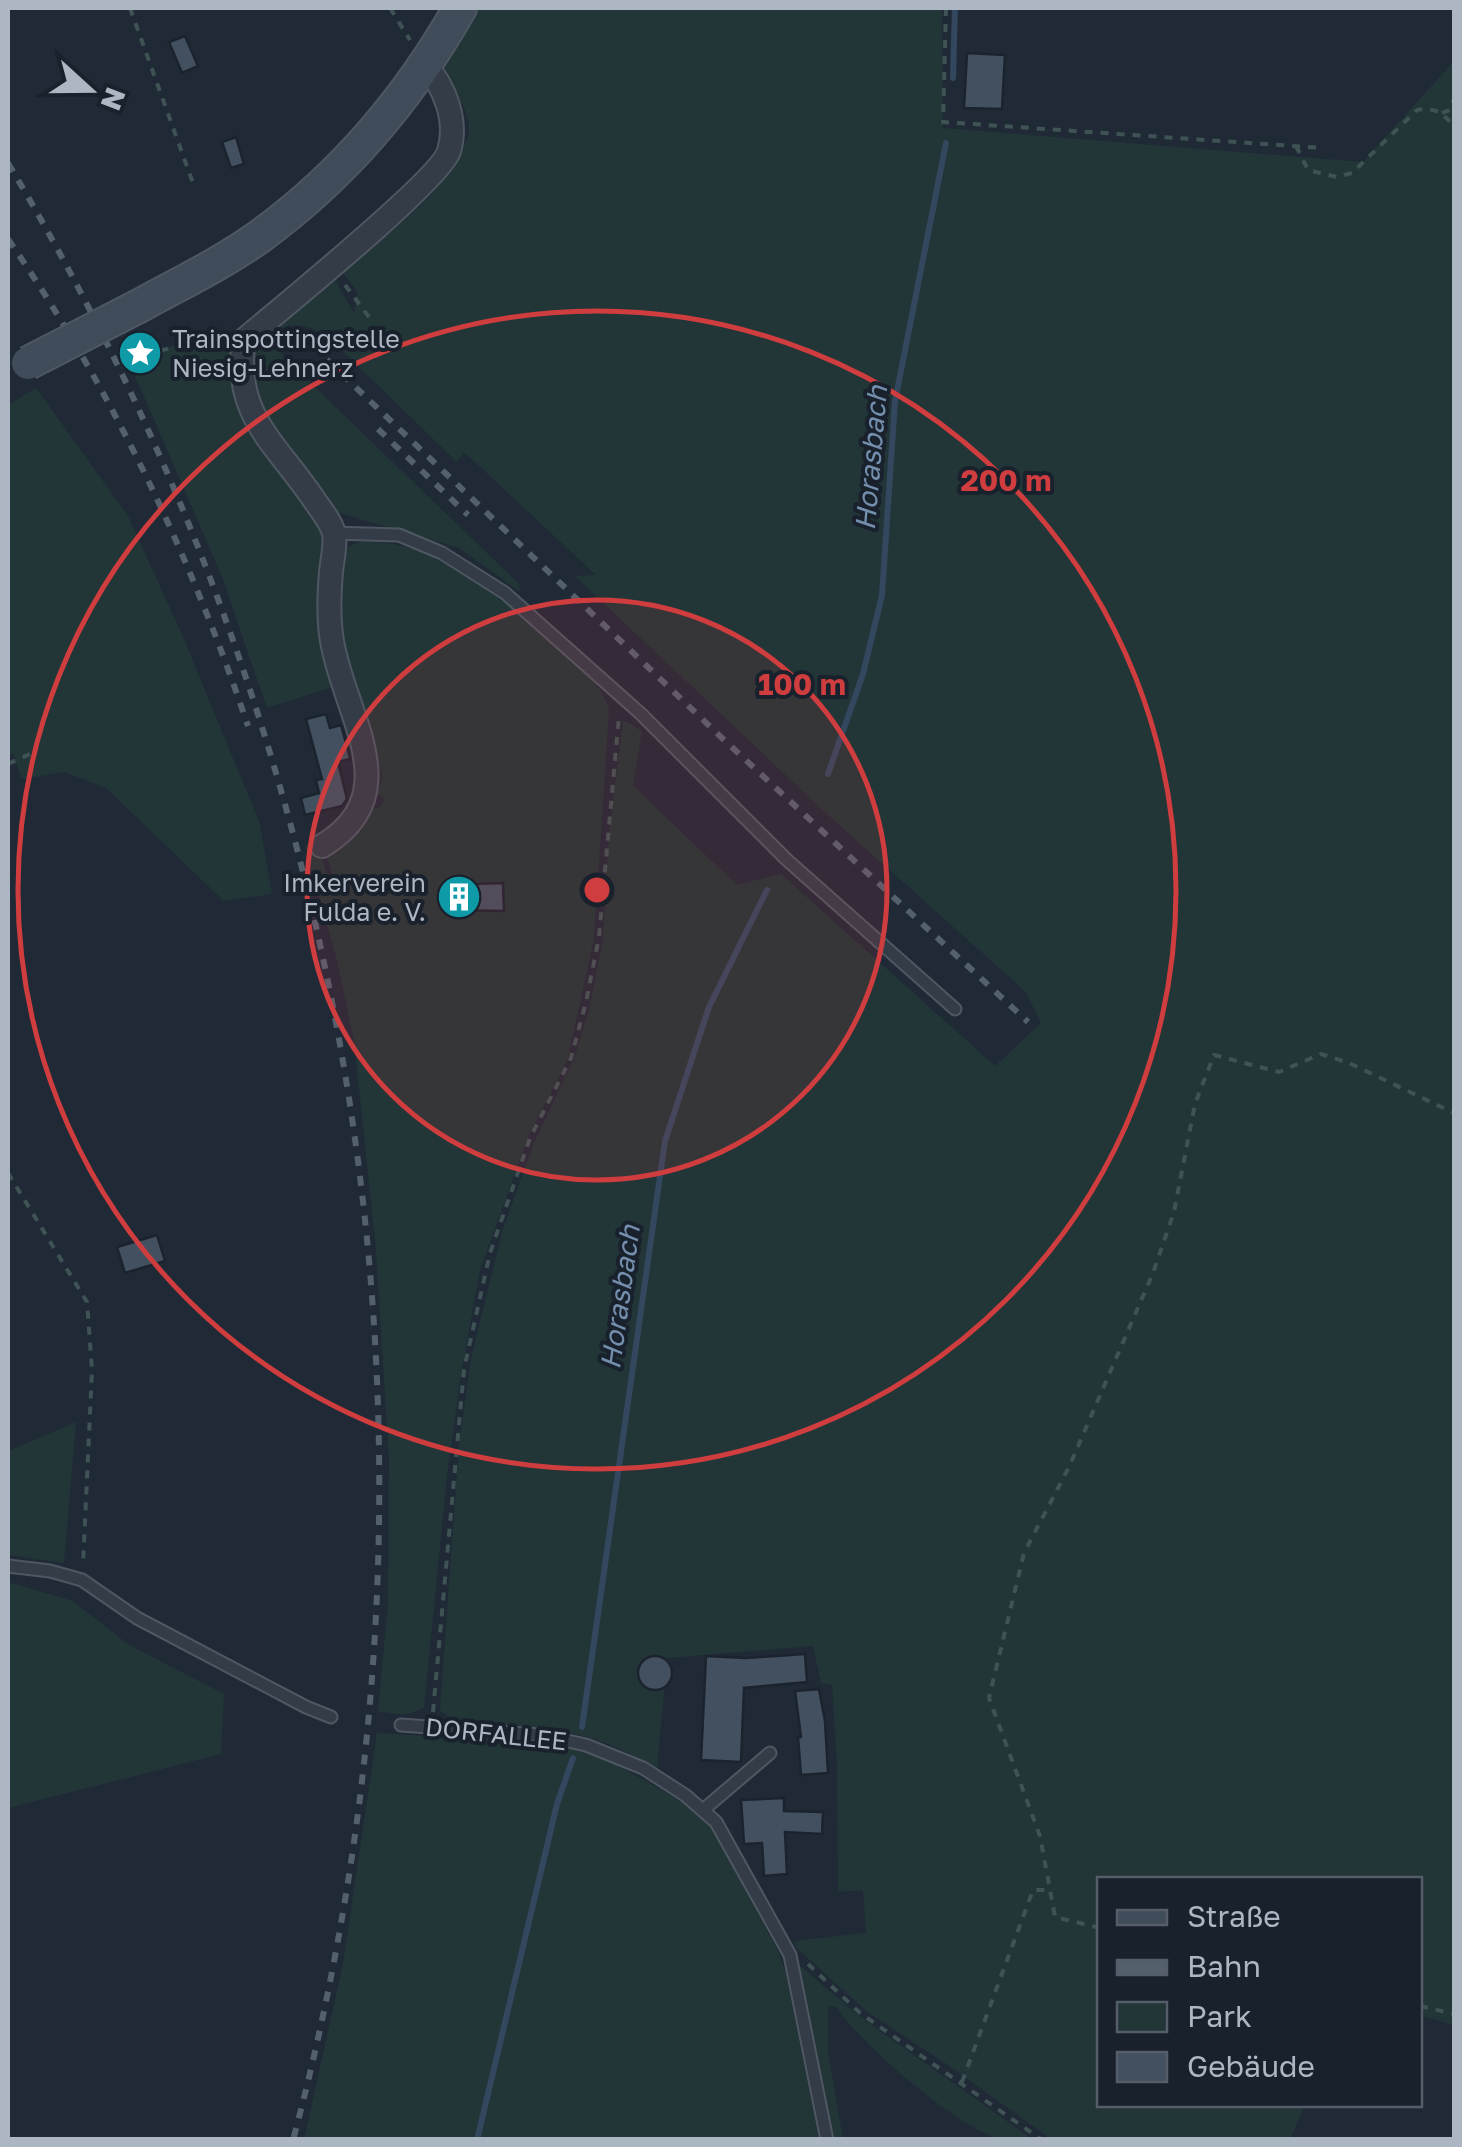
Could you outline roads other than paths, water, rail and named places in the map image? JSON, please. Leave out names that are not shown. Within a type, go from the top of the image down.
[{"type":"main road","points":[[18,368],[216,264],[292,212],[386,120],[460,8]]},
{"type":"street","points":[[322,846],[345,831],[367,795],[362,747],[332,642],[328,596],[334,534],[295,472],[249,412],[240,364],[244,340],[420,187],[448,154],[452,116],[436,77],[425,65]]},
{"type":"lane","points":[[334,534],[399,535],[442,553],[505,592],[621,698],[787,860],[955,1010]]},
{"type":"lane","points":[[8,1566],[82,1580],[138,1618],[306,1708],[331,1717]]},
{"type":"lane","name":"DORFALLEE","points":[[402,1725],[540,1734],[586,1745],[643,1768],[716,1822],[790,1954],[827,2140]]},
{"type":"lane","points":[[702,1810],[770,1753]]},
{"type":"waterway","name":"Horasbach","points":[[953,78],[955,8]]},
{"type":"waterway","name":"Horasbach","points":[[828,774],[863,674],[882,595],[895,401],[946,143]]},
{"type":"waterway","name":"Horasbach","points":[[582,1727],[665,1141],[709,1007],[767,890]]},
{"type":"waterway","name":"Horasbach","points":[[477,2140],[557,1804],[573,1758]]},
{"type":"railway","points":[[8,163],[130,392],[229,629],[303,873],[353,1122],[377,1375],[375,1630],[347,1885],[293,2140]]},
{"type":"railway","points":[[8,239],[81,354],[145,474],[201,598],[248,726]]},
{"type":"railway","points":[[298,332],[722,738],[1028,1022]]},
{"type":"railway","points":[[378,429],[468,515]]},
{"type":"place","name":"Trainspottingstelle Niesig-Lehnerz","points":[[140,353]]},
{"type":"place","name":"Imkerverein Fulda e. V.","points":[[459,897]]}]
